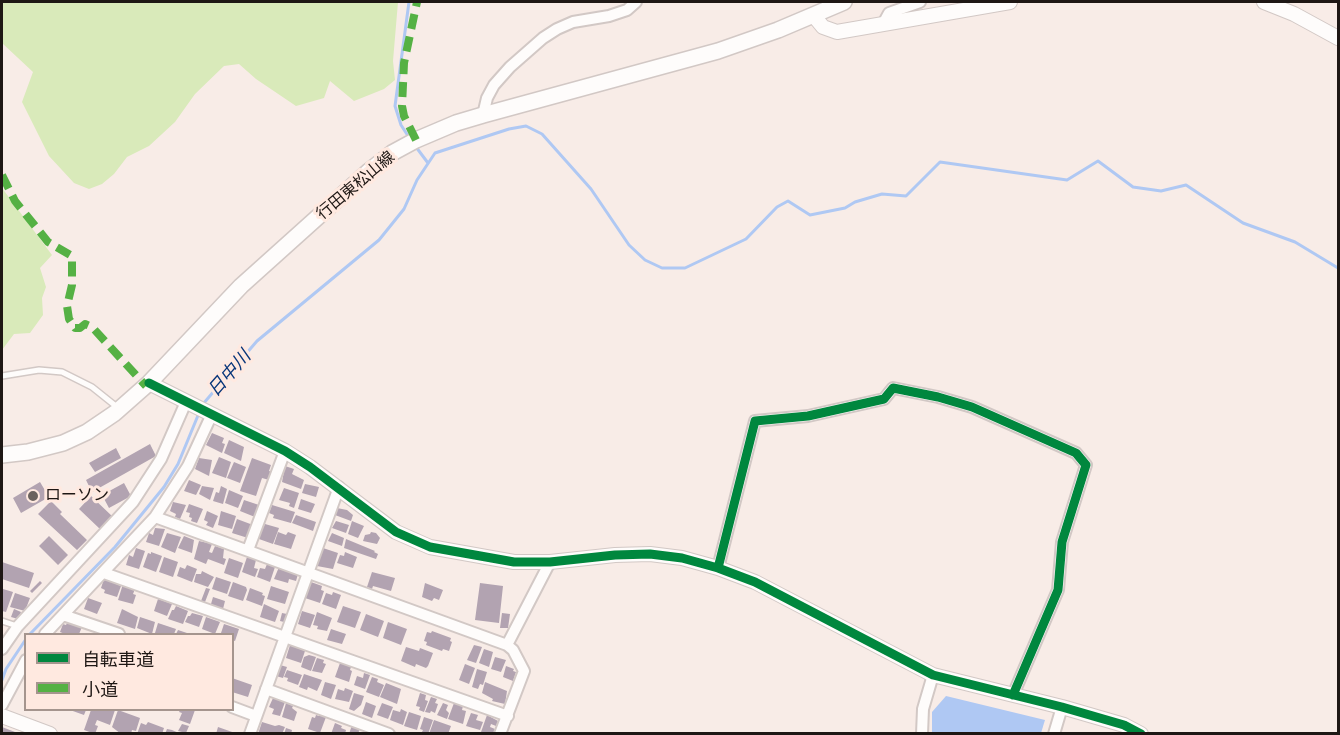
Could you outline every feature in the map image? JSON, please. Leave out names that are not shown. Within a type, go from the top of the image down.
[{"type":"main road","name":"行田東松山線","points":[[2,455],[28,452],[63,443],[87,432],[119,409],[149,383],[241,285],[369,171],[392,153],[416,140],[456,123],[483,115],[718,51],[814,16],[844,2]]},
{"type":"street","points":[[483,115],[487,98],[494,85],[510,67],[543,38],[573,22],[609,16],[627,10],[636,2]]},
{"type":"street","points":[[883,24],[889,13],[920,2]]},
{"type":"street","points":[[814,16],[824,27],[837,32],[1010,2]]},
{"type":"street","points":[[1264,2],[1294,14],[1338,38]]},
{"type":"street","points":[[149,383],[285,451],[339,487],[396,532],[430,547],[496,559],[550,562],[615,555],[650,554],[682,558],[718,568],[754,582],[933,675],[1062,707],[1124,725],[1141,734]]},
{"type":"street","points":[[718,568],[755,421],[808,416],[884,399],[893,388],[938,397],[982,412],[1076,453],[1086,465],[1062,542],[1058,590],[1013,695]]},
{"type":"street","points":[[2,649],[18,626],[133,502],[161,459],[186,402]]},
{"type":"street","points":[[46,633],[154,518],[188,466],[212,414]]},
{"type":"street","points":[[248,550],[285,451]]},
{"type":"street","points":[[250,734],[339,487]]},
{"type":"street","points":[[154,518],[507,645],[513,650],[524,671],[500,734]]},
{"type":"street","points":[[507,645],[550,562]]},
{"type":"street","points":[[104,573],[508,716]]},
{"type":"street","points":[[63,615],[116,633]]},
{"type":"street","points":[[2,705],[24,664]]},
{"type":"street","points":[[922,734],[922,709],[933,675]]},
{"type":"street","points":[[266,689],[389,734]]},
{"type":"street","points":[[1054,734],[1062,707]]},
{"type":"street","points":[[234,708],[256,716]]},
{"type":"street","points":[[2,716],[50,734]]},
{"type":"lane","points":[[2,376],[39,370],[62,372],[92,387],[119,409]]},
{"type":"lane","points":[[2,621],[18,626]]},
{"type":"green space","points":[[2,2],[398,2],[393,61],[395,80],[384,89],[354,101],[330,81],[324,98],[296,106],[256,79],[239,64],[224,66],[195,94],[175,122],[149,146],[127,157],[114,174],[102,184],[89,189],[74,183],[49,156],[22,102],[33,72],[2,43]]},
{"type":"green space","points":[[2,188],[52,255],[40,268],[46,287],[42,298],[43,315],[30,333],[14,334],[2,350]]},
{"type":"water","points":[[946,696],[1045,720],[1041,733],[932,733],[932,712]]},
{"type":"building","points":[[212,433],[224,438],[222,453],[206,445]]},
{"type":"building","points":[[229,440],[244,447],[241,461],[224,453]]},
{"type":"building","points":[[150,444],[156,456],[92,492],[86,480]]},
{"type":"building","points":[[116,448],[121,458],[95,472],[89,463]]},
{"type":"building","points":[[219,457],[231,462],[226,478],[212,473]]},
{"type":"building","points":[[199,458],[212,460],[209,476],[195,469]]},
{"type":"building","points":[[252,458],[271,465],[269,471],[272,472],[269,480],[262,478],[256,496],[240,491]]},
{"type":"building","points":[[234,462],[246,467],[240,483],[227,478]]},
{"type":"building","points":[[285,466],[294,469],[292,474],[304,480],[301,489],[282,482]]},
{"type":"building","points":[[189,480],[201,485],[196,495],[184,491]]},
{"type":"building","name":"ローソン","points":[[40,482],[49,497],[21,513],[13,498]]},
{"type":"building","points":[[124,483],[131,496],[109,508],[102,495]]},
{"type":"building","points":[[305,484],[319,487],[316,497],[302,493]]},
{"type":"building","points":[[202,486],[214,488],[210,500],[199,494]]},
{"type":"building","points":[[221,486],[227,489],[223,504],[213,501]]},
{"type":"building","points":[[284,488],[299,493],[294,508],[289,506],[290,503],[279,500]]},
{"type":"building","points":[[229,490],[243,496],[238,508],[225,503]]},
{"type":"building","points":[[91,496],[113,517],[101,530],[79,509]]},
{"type":"building","points":[[301,499],[315,504],[311,513],[298,509]]},
{"type":"building","points":[[244,500],[259,505],[255,517],[240,511]]},
{"type":"building","points":[[51,501],[62,512],[60,514],[87,540],[77,550],[38,514]]},
{"type":"building","points":[[173,502],[186,505],[180,519],[170,511]]},
{"type":"building","points":[[189,504],[203,509],[197,523],[191,521],[190,513],[186,512]]},
{"type":"building","points":[[272,505],[295,512],[291,523],[273,518],[274,515],[269,513]]},
{"type":"building","points":[[337,508],[347,510],[353,515],[351,521],[335,515]]},
{"type":"building","points":[[207,511],[218,516],[213,528],[206,525],[208,522],[204,520]]},
{"type":"building","points":[[221,511],[236,516],[232,529],[218,525]]},
{"type":"building","points":[[296,515],[316,522],[313,531],[292,523]]},
{"type":"building","points":[[237,519],[253,525],[248,538],[232,533]]},
{"type":"building","points":[[336,521],[349,525],[346,533],[332,528]]},
{"type":"building","points":[[352,521],[364,526],[358,538],[348,534]]},
{"type":"building","points":[[265,524],[279,528],[273,544],[258,537]]},
{"type":"building","points":[[155,528],[165,529],[159,546],[146,542],[149,533],[153,535]]},
{"type":"building","points":[[278,532],[296,535],[291,549],[274,544]]},
{"type":"building","points":[[371,532],[376,533],[380,538],[377,544],[363,541],[365,535]]},
{"type":"building","points":[[167,533],[181,537],[175,553],[161,547]]},
{"type":"building","points":[[332,533],[344,538],[342,546],[328,541]]},
{"type":"building","points":[[49,536],[68,555],[58,565],[39,546]]},
{"type":"building","points":[[184,536],[194,540],[192,553],[178,548]]},
{"type":"building","points":[[346,539],[375,551],[378,554],[376,559],[344,548]]},
{"type":"building","points":[[199,541],[212,544],[209,552],[212,553],[215,546],[224,549],[223,558],[226,559],[224,565],[208,559],[206,564],[194,559]]},
{"type":"building","points":[[136,548],[145,551],[139,569],[126,565],[129,555],[133,557]]},
{"type":"building","points":[[323,548],[338,553],[333,569],[317,566]]},
{"type":"building","points":[[151,552],[162,556],[156,572],[143,567],[148,553],[151,554]]},
{"type":"building","points":[[345,552],[357,557],[353,568],[337,563],[340,555],[344,556]]},
{"type":"building","points":[[164,557],[178,562],[173,577],[159,572]]},
{"type":"building","points":[[247,557],[256,560],[254,568],[258,569],[255,577],[242,572]]},
{"type":"building","points":[[229,558],[243,563],[238,578],[224,573]]},
{"type":"building","points":[[2,562],[34,573],[29,588],[2,579]]},
{"type":"building","points":[[267,564],[275,567],[270,582],[257,577],[260,568],[265,569]]},
{"type":"building","points":[[187,565],[197,569],[192,582],[177,576],[180,567],[185,569]]},
{"type":"building","points":[[279,567],[298,574],[296,581],[289,579],[288,583],[274,579]]},
{"type":"building","points":[[202,571],[214,577],[208,587],[194,582],[196,574],[201,574]]},
{"type":"building","points":[[372,572],[395,578],[391,591],[373,586],[372,589],[367,587]]},
{"type":"building","points":[[216,577],[231,582],[227,594],[212,589]]},
{"type":"building","points":[[104,579],[121,586],[117,597],[104,593],[105,590],[101,588]]},
{"type":"building","points":[[40,581],[42,583],[32,593],[30,591]]},
{"type":"building","points":[[233,582],[246,587],[243,601],[228,596]]},
{"type":"building","points":[[311,582],[322,586],[321,590],[324,591],[320,603],[305,598]]},
{"type":"building","points":[[425,583],[443,590],[439,600],[434,598],[432,601],[422,597]]},
{"type":"building","points":[[480,583],[503,586],[499,623],[475,620]]},
{"type":"building","points":[[123,584],[135,589],[133,604],[118,600]]},
{"type":"building","points":[[271,586],[289,592],[285,604],[267,599]]},
{"type":"building","points":[[206,588],[210,589],[205,602],[201,601]]},
{"type":"building","points":[[250,588],[265,596],[262,606],[246,600]]},
{"type":"building","points":[[3,589],[13,592],[6,612],[2,611]]},
{"type":"building","points":[[333,592],[341,595],[336,609],[322,604],[326,593],[332,595]]},
{"type":"building","points":[[15,593],[30,598],[25,611],[10,607]]},
{"type":"building","points":[[213,597],[225,601],[223,609],[211,604]]},
{"type":"building","points":[[88,598],[102,603],[97,614],[84,609]]},
{"type":"building","points":[[158,599],[172,604],[167,616],[154,611]]},
{"type":"building","points":[[264,604],[279,611],[275,622],[260,617]]},
{"type":"building","points":[[176,606],[188,611],[183,624],[168,619]]},
{"type":"building","points":[[343,606],[361,612],[355,628],[337,622]]},
{"type":"building","points":[[14,609],[21,612],[18,619],[11,617]]},
{"type":"building","points":[[122,609],[138,617],[135,629],[117,623]]},
{"type":"building","points":[[302,611],[315,615],[310,628],[298,624]]},
{"type":"building","points":[[317,612],[332,618],[327,631],[317,629],[318,626],[313,625]]},
{"type":"building","points":[[192,613],[203,616],[199,627],[185,622]]},
{"type":"building","points":[[282,613],[287,614],[284,622],[280,621]]},
{"type":"building","points":[[502,613],[510,614],[508,628],[500,628]]},
{"type":"building","points":[[366,614],[384,621],[378,637],[360,630]]},
{"type":"building","points":[[140,617],[155,622],[152,633],[137,628]]},
{"type":"building","points":[[206,617],[220,622],[215,633],[202,629]]},
{"type":"building","points":[[73,622],[82,627],[79,633],[60,632],[63,624],[73,624]]},
{"type":"building","points":[[388,622],[407,629],[401,645],[383,638]]},
{"type":"building","points":[[158,623],[176,629],[174,633],[155,633]]},
{"type":"building","points":[[224,624],[239,629],[235,641],[234,633],[221,633]]},
{"type":"building","points":[[331,629],[346,634],[342,644],[327,640]]},
{"type":"building","points":[[432,631],[451,638],[449,651],[426,645],[427,642],[424,641],[427,632]]},
{"type":"building","points":[[290,645],[305,651],[301,663],[286,658]]},
{"type":"building","points":[[474,645],[482,647],[476,663],[467,660]]},
{"type":"building","points":[[406,647],[419,651],[420,648],[433,653],[428,666],[426,668],[416,664],[415,667],[401,661]]},
{"type":"building","points":[[484,649],[493,652],[489,667],[479,663]]},
{"type":"building","points":[[309,655],[316,657],[311,671],[301,667],[304,657]]},
{"type":"building","points":[[495,657],[506,660],[501,672],[491,669]]},
{"type":"building","points":[[317,658],[324,660],[323,663],[326,664],[322,673],[312,671]]},
{"type":"building","points":[[340,663],[351,667],[349,682],[335,677]]},
{"type":"building","points":[[465,664],[475,668],[469,684],[459,680]]},
{"type":"building","points":[[280,665],[287,667],[283,678],[276,676]]},
{"type":"building","points":[[506,666],[516,672],[513,681],[503,677]]},
{"type":"building","points":[[477,669],[487,672],[483,685],[480,684],[478,689],[472,687]]},
{"type":"building","points":[[287,670],[302,675],[298,685],[287,681],[288,678],[284,677]]},
{"type":"building","points":[[364,673],[370,675],[365,689],[354,685],[357,676],[363,678]]},
{"type":"building","points":[[304,674],[322,680],[317,691],[308,687],[307,690],[299,687]]},
{"type":"building","points":[[372,677],[384,685],[379,697],[366,692]]},
{"type":"building","points":[[234,679],[252,685],[248,697],[234,693]]},
{"type":"building","points":[[325,682],[336,685],[331,699],[321,695]]},
{"type":"building","points":[[485,682],[507,691],[505,704],[492,701],[493,699],[482,693]]},
{"type":"building","points":[[386,683],[401,689],[397,704],[380,697]]},
{"type":"building","points":[[345,688],[353,691],[349,702],[335,699],[338,689],[344,691]]},
{"type":"building","points":[[354,693],[364,696],[361,705],[354,711],[349,709]]},
{"type":"building","points":[[420,693],[426,695],[425,700],[428,701],[424,712],[416,706]]},
{"type":"building","points":[[431,697],[437,699],[435,713],[425,712]]},
{"type":"building","points":[[273,698],[285,702],[280,716],[272,714],[274,709],[269,707]]},
{"type":"building","points":[[366,702],[376,706],[372,718],[362,714]]},
{"type":"building","points":[[286,703],[293,706],[292,708],[297,712],[294,721],[282,717]]},
{"type":"building","points":[[382,703],[393,707],[388,719],[377,715]]},
{"type":"building","points":[[443,703],[448,705],[447,719],[437,715]]},
{"type":"building","points":[[454,703],[463,706],[462,710],[466,711],[463,724],[448,719]]},
{"type":"building","points":[[401,709],[407,712],[403,725],[390,720],[393,710],[400,712]]},
{"type":"building","points":[[73,711],[86,711],[84,715]]},
{"type":"building","points":[[91,711],[115,711],[110,725],[97,720],[95,725],[98,726],[95,734],[84,730]]},
{"type":"building","points":[[118,711],[140,718],[136,731],[132,730],[131,734],[121,734],[112,727]]},
{"type":"building","points":[[195,711],[190,724],[179,720],[182,713],[179,712]]},
{"type":"building","points":[[409,712],[421,716],[417,730],[404,726]]},
{"type":"building","points":[[471,713],[478,715],[476,720],[483,722],[480,730],[466,726]]},
{"type":"building","points":[[320,714],[326,717],[320,733],[308,729],[312,717],[315,718]]},
{"type":"building","points":[[487,715],[498,721],[496,726],[491,724],[490,727],[495,729],[493,734],[481,732]]},
{"type":"building","points":[[424,717],[433,720],[428,734],[420,729]]},
{"type":"building","points":[[434,720],[451,726],[448,734],[429,734]]},
{"type":"building","points":[[148,722],[164,728],[162,734],[137,734],[141,723],[146,725]]},
{"type":"building","points":[[262,722],[285,727],[282,734],[258,734]]},
{"type":"building","points":[[335,723],[346,730],[345,734],[331,734]]},
{"type":"building","points":[[182,724],[189,726],[186,733],[178,731]]},
{"type":"building","points":[[352,725],[360,728],[358,734],[349,734]]},
{"type":"building","points":[[2,727],[15,732],[15,734],[2,734]]},
{"type":"building","points":[[218,727],[235,733],[235,734],[216,734]]},
{"type":"building","points":[[286,728],[292,730],[291,734],[284,734]]},
{"type":"building","points":[[167,729],[172,730],[181,734],[165,734]]},
{"type":"waterway","points":[[409,2],[395,106],[401,125],[410,139]]},
{"type":"waterway","points":[[203,404],[257,341],[379,240],[404,209],[417,180],[435,153],[509,129],[526,126],[542,134],[591,189],[629,245],[645,260],[662,268],[685,268],[746,239],[777,207],[788,201],[810,215],[845,208],[855,202],[882,194],[906,196],[940,162],[1067,180],[1098,161],[1133,187],[1161,191],[1186,185],[1243,223],[1295,242],[1338,268]]},
{"type":"waterway","points":[[416,147],[428,163]]},
{"type":"waterway","name":"日中川","points":[[31,633],[115,547],[164,487],[178,464],[199,413]]},
{"type":"waterway","name":"日中川","points":[[2,680],[6,669],[24,642]]},
{"type":"marked path","points":[[416,140],[404,116],[402,106],[404,63],[417,2]]},
{"type":"marked path","points":[[2,175],[15,201],[48,242],[72,256],[72,285],[67,306],[69,319],[75,328],[80,328],[85,324],[92,327],[146,386]]},
{"type":"cycle path","points":[[149,383],[285,451],[310,467],[396,532],[430,547],[514,562],[550,562],[650,554],[682,558],[755,582],[933,675],[1062,707],[1124,725],[1141,734]]},
{"type":"cycle path","points":[[718,568],[755,421],[808,416],[884,399],[893,388],[972,407],[1076,453],[1086,465],[1062,542],[1058,590],[1013,695]]},
{"type":"place","name":"ローソン","points":[[33,496]]}]
